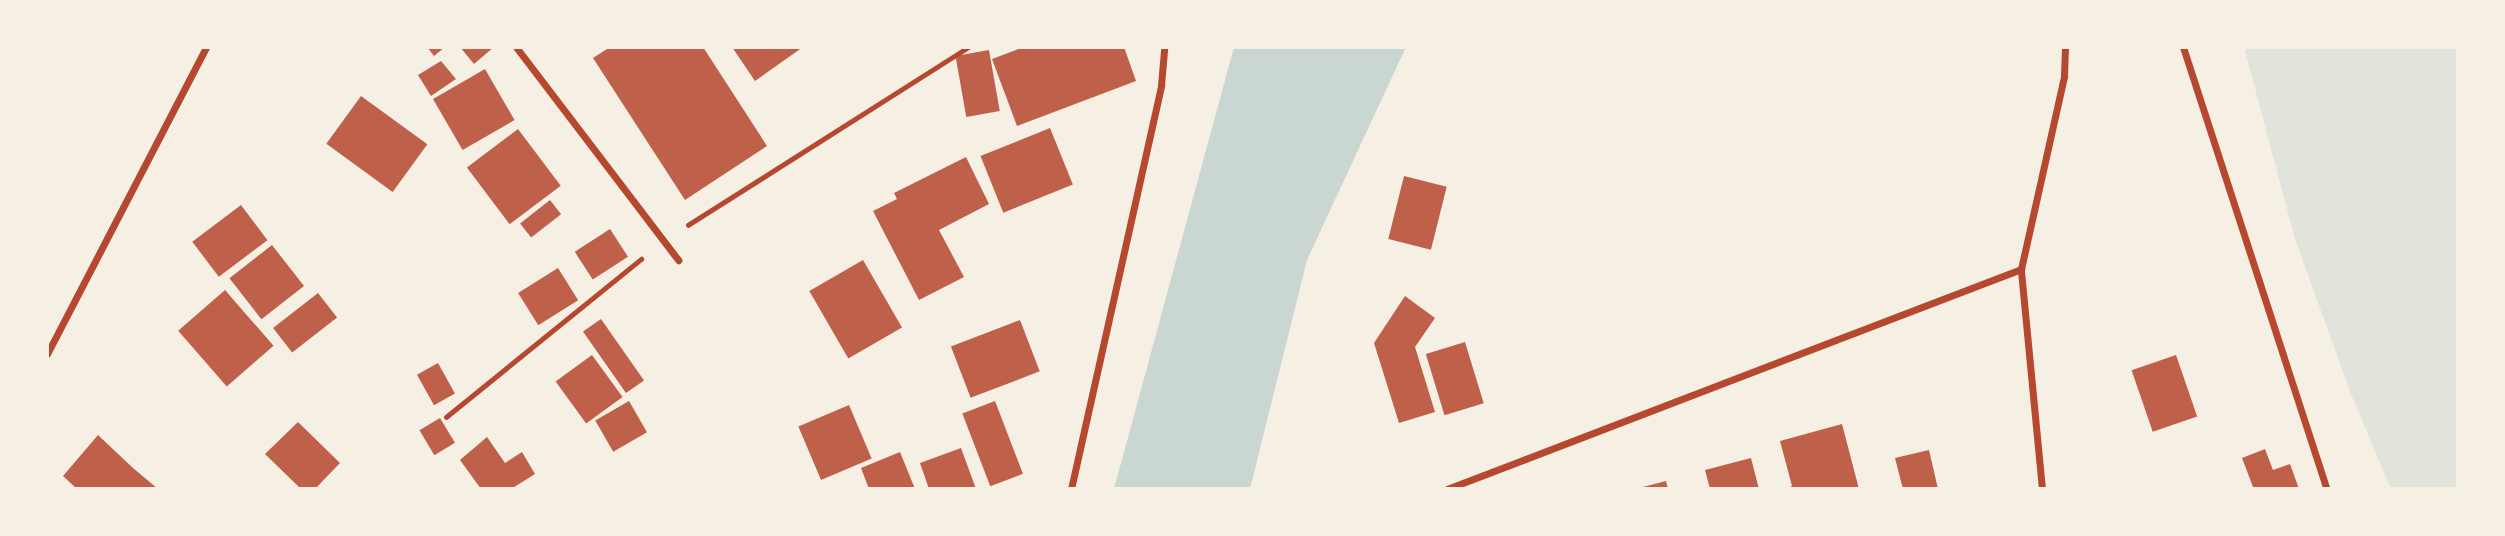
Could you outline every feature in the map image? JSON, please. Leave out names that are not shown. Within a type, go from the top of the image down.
[{"type":"street","points":[[47,354],[206,47]]},
{"type":"street","points":[[516,47],[678,260]]},
{"type":"street","points":[[1071,489],[1161,85],[1164,47]]},
{"type":"street","points":[[2042,489],[2021,269],[2064,76],[2065,47]]},
{"type":"street","points":[[2183,47],[2327,489]]},
{"type":"street","points":[[1447,489],[2021,269]]},
{"type":"path","points":[[446,417],[665,240],[969,47]]},
{"type":"shaded area","points":[[1234,47],[1406,47],[1307,260],[1250,489],[1114,489]]},
{"type":"shaded area","points":[[2244,47],[2458,47],[2458,489],[2391,489],[2351,394],[2295,239]]},
{"type":"building","points":[[427,47],[445,47],[434,56]]},
{"type":"building","points":[[460,47],[494,47],[474,64]]},
{"type":"building","points":[[610,47],[703,47],[767,146],[685,200],[593,58]]},
{"type":"building","points":[[732,47],[803,47],[755,81]]},
{"type":"building","points":[[1024,47],[1124,47],[1136,81],[1017,126],[992,59]]},
{"type":"building","points":[[989,50],[1000,111],[966,117],[956,56]]},
{"type":"building","points":[[441,61],[456,79],[431,96],[418,75]]},
{"type":"building","points":[[485,69],[514,120],[463,150],[433,99]]},
{"type":"building","points":[[361,96],[427,144],[393,192],[326,144]]},
{"type":"building","points":[[1050,128],[1073,185],[1003,213],[980,156]]},
{"type":"building","points":[[518,129],[561,186],[510,224],[467,168]]},
{"type":"building","points":[[966,157],[989,204],[939,230],[964,277],[919,300],[873,211],[897,199],[894,193]]},
{"type":"building","points":[[1404,176],[1447,187],[1431,250],[1388,239]]},
{"type":"building","points":[[550,200],[561,214],[531,238],[520,223]]},
{"type":"building","points":[[241,205],[267,240],[219,277],[192,242]]},
{"type":"building","points":[[610,229],[628,257],[593,280],[575,252]]},
{"type":"building","points":[[272,245],[304,286],[261,319],[229,278]]},
{"type":"building","points":[[863,260],[902,328],[848,359],[809,291]]},
{"type":"building","points":[[558,268],[578,300],[538,325],[518,293]]},
{"type":"building","points":[[225,290],[274,346],[227,387],[178,331]]},
{"type":"building","points":[[318,293],[337,317],[292,353],[273,328]]},
{"type":"building","points":[[1405,296],[1435,318],[1415,347],[1435,412],[1399,423],[1374,343]]},
{"type":"building","points":[[601,319],[644,380],[626,393],[583,332]]},
{"type":"building","points":[[1020,320],[1040,371],[971,398],[951,347]]},
{"type":"building","points":[[1465,342],[1484,403],[1445,415],[1426,354]]},
{"type":"building","points":[[592,355],[623,397],[586,424],[556,381]]},
{"type":"building","points":[[2176,355],[2197,416],[2153,432],[2132,370]]},
{"type":"building","points":[[438,363],[455,394],[434,405],[417,375]]},
{"type":"building","points":[[629,401],[647,432],[613,452],[595,421]]},
{"type":"building","points":[[995,401],[1023,474],[990,486],[962,414]]},
{"type":"building","points":[[849,405],[872,458],[821,480],[798,426]]},
{"type":"building","points":[[440,418],[455,443],[434,455],[419,430]]},
{"type":"building","points":[[298,422],[340,463],[315,489],[301,489],[265,454]]},
{"type":"building","points":[[1842,424],[1859,489],[1786,489],[1792,486],[1780,441]]},
{"type":"building","points":[[98,435],[158,489],[77,489],[63,476]]},
{"type":"building","points":[[487,437],[505,463],[522,452],[535,474],[511,489],[481,489],[460,460]]},
{"type":"building","points":[[961,448],[976,489],[929,489],[920,463]]},
{"type":"building","points":[[2265,449],[2273,470],[2290,464],[2299,489],[2253,487],[2242,458]]},
{"type":"building","points":[[1929,450],[1938,489],[1903,489],[1895,458]]},
{"type":"building","points":[[900,452],[915,489],[869,489],[861,468]]},
{"type":"building","points":[[1751,458],[1759,489],[1710,489],[1705,470]]},
{"type":"building","points":[[1666,481],[1668,489],[1639,489],[1639,488]]}]
